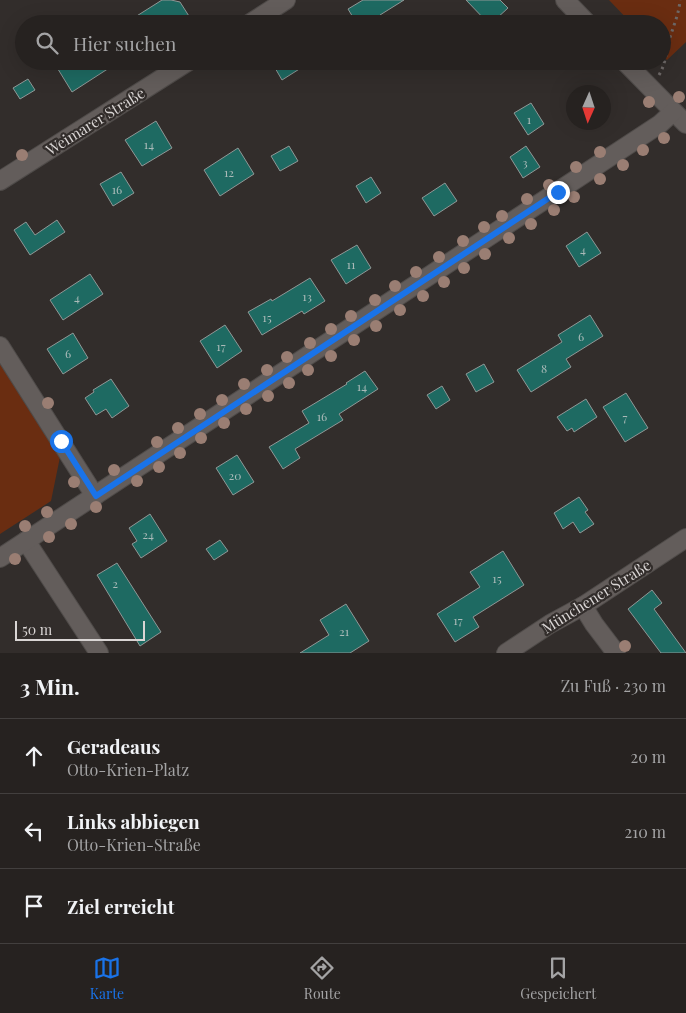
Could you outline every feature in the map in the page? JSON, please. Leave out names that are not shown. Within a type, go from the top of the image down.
[{"type":"street","points":[[263,15],[286,0]]},
{"type":"street","points":[[565,0],[579,15]]},
{"type":"street","name":"Weimarer Straße","points":[[0,181],[175,70]]},
{"type":"street","points":[[633,70],[686,124]]},
{"type":"street","points":[[0,558],[660,124],[673,112]]},
{"type":"street","points":[[0,346],[96,496]]},
{"type":"street","name":"Münchener Straße","points":[[506,653],[686,538]]},
{"type":"street","points":[[26,541],[99,653]]},
{"type":"street","points":[[582,606],[616,653]]},
{"type":"path","points":[[671,34],[680,0]]},
{"type":"path","points":[[651,88],[662,70]]},
{"type":"shaded area","points":[[609,0],[686,0],[686,42],[671,56],[671,15],[623,15]]},
{"type":"shaded area","points":[[0,361],[60,457],[51,501],[0,534]]},
{"type":"building","points":[[162,0],[171,0],[180,2],[188,15],[138,15]]},
{"type":"building","points":[[363,0],[404,0],[380,15],[352,15],[348,9]]},
{"type":"building","points":[[466,0],[500,0],[508,8],[500,15],[480,15]]},
{"type":"building","points":[[59,70],[106,70],[72,92]]},
{"type":"building","points":[[276,70],[298,70],[282,80]]},
{"type":"building","points":[[28,79],[35,90],[20,99],[13,88]]},
{"type":"building","points":[[531,103],[544,124],[528,135],[514,113]]},
{"type":"building","points":[[156,121],[172,148],[142,166],[125,140]]},
{"type":"building","points":[[289,146],[298,161],[280,171],[271,156]]},
{"type":"building","points":[[526,146],[540,167],[523,178],[510,157]]},
{"type":"building","points":[[238,148],[254,174],[220,196],[204,170]]},
{"type":"building","points":[[121,172],[134,193],[113,206],[100,184]]},
{"type":"building","points":[[371,177],[381,193],[366,203],[356,186]]},
{"type":"building","points":[[445,183],[457,201],[434,216],[422,198]]},
{"type":"building","points":[[57,220],[65,232],[30,255],[14,230],[26,222],[35,235]]},
{"type":"building","points":[[587,232],[601,253],[579,267],[566,246]]},
{"type":"building","points":[[357,245],[371,268],[346,284],[331,260]]},
{"type":"building","points":[[90,274],[103,294],[63,320],[50,300]]},
{"type":"building","points":[[310,278],[325,301],[304,314],[302,311],[262,335],[248,312],[271,299],[272,301]]},
{"type":"building","points":[[590,315],[603,336],[566,359],[571,367],[531,392],[517,370],[562,342],[558,335]]},
{"type":"building","points":[[225,325],[242,351],[217,368],[200,341]]},
{"type":"building","points":[[73,333],[88,358],[63,374],[47,349]]},
{"type":"building","points":[[484,364],[494,382],[476,392],[466,374]]},
{"type":"building","points":[[365,371],[378,389],[339,414],[343,420],[295,449],[300,458],[283,469],[269,447],[309,423],[302,411]]},
{"type":"building","points":[[111,379],[129,406],[112,418],[106,409],[96,415],[85,398],[94,392],[93,390]]},
{"type":"building","points":[[442,386],[450,400],[436,409],[427,395]]},
{"type":"building","points":[[626,393],[648,428],[625,442],[603,407]]},
{"type":"building","points":[[586,399],[597,417],[574,432],[572,428],[567,431],[557,417]]},
{"type":"building","points":[[237,455],[254,482],[233,495],[216,468]]},
{"type":"building","points":[[579,497],[588,510],[585,512],[594,524],[580,533],[573,522],[563,529],[554,513]]},
{"type":"building","points":[[150,514],[167,541],[141,558],[132,544],[137,541],[129,528]]},
{"type":"building","points":[[220,540],[228,551],[214,560],[206,549]]},
{"type":"building","points":[[503,551],[524,585],[473,617],[479,627],[455,642],[437,614],[480,587],[470,572]]},
{"type":"building","points":[[117,563],[161,632],[140,646],[97,575]]},
{"type":"building","points":[[652,590],[662,603],[654,609],[686,653],[661,653],[628,609]]},
{"type":"building","points":[[346,604],[369,641],[350,653],[300,653],[329,635],[320,620]]},
{"type":"route","points":[[61,441],[96,496],[558,192]]}]
